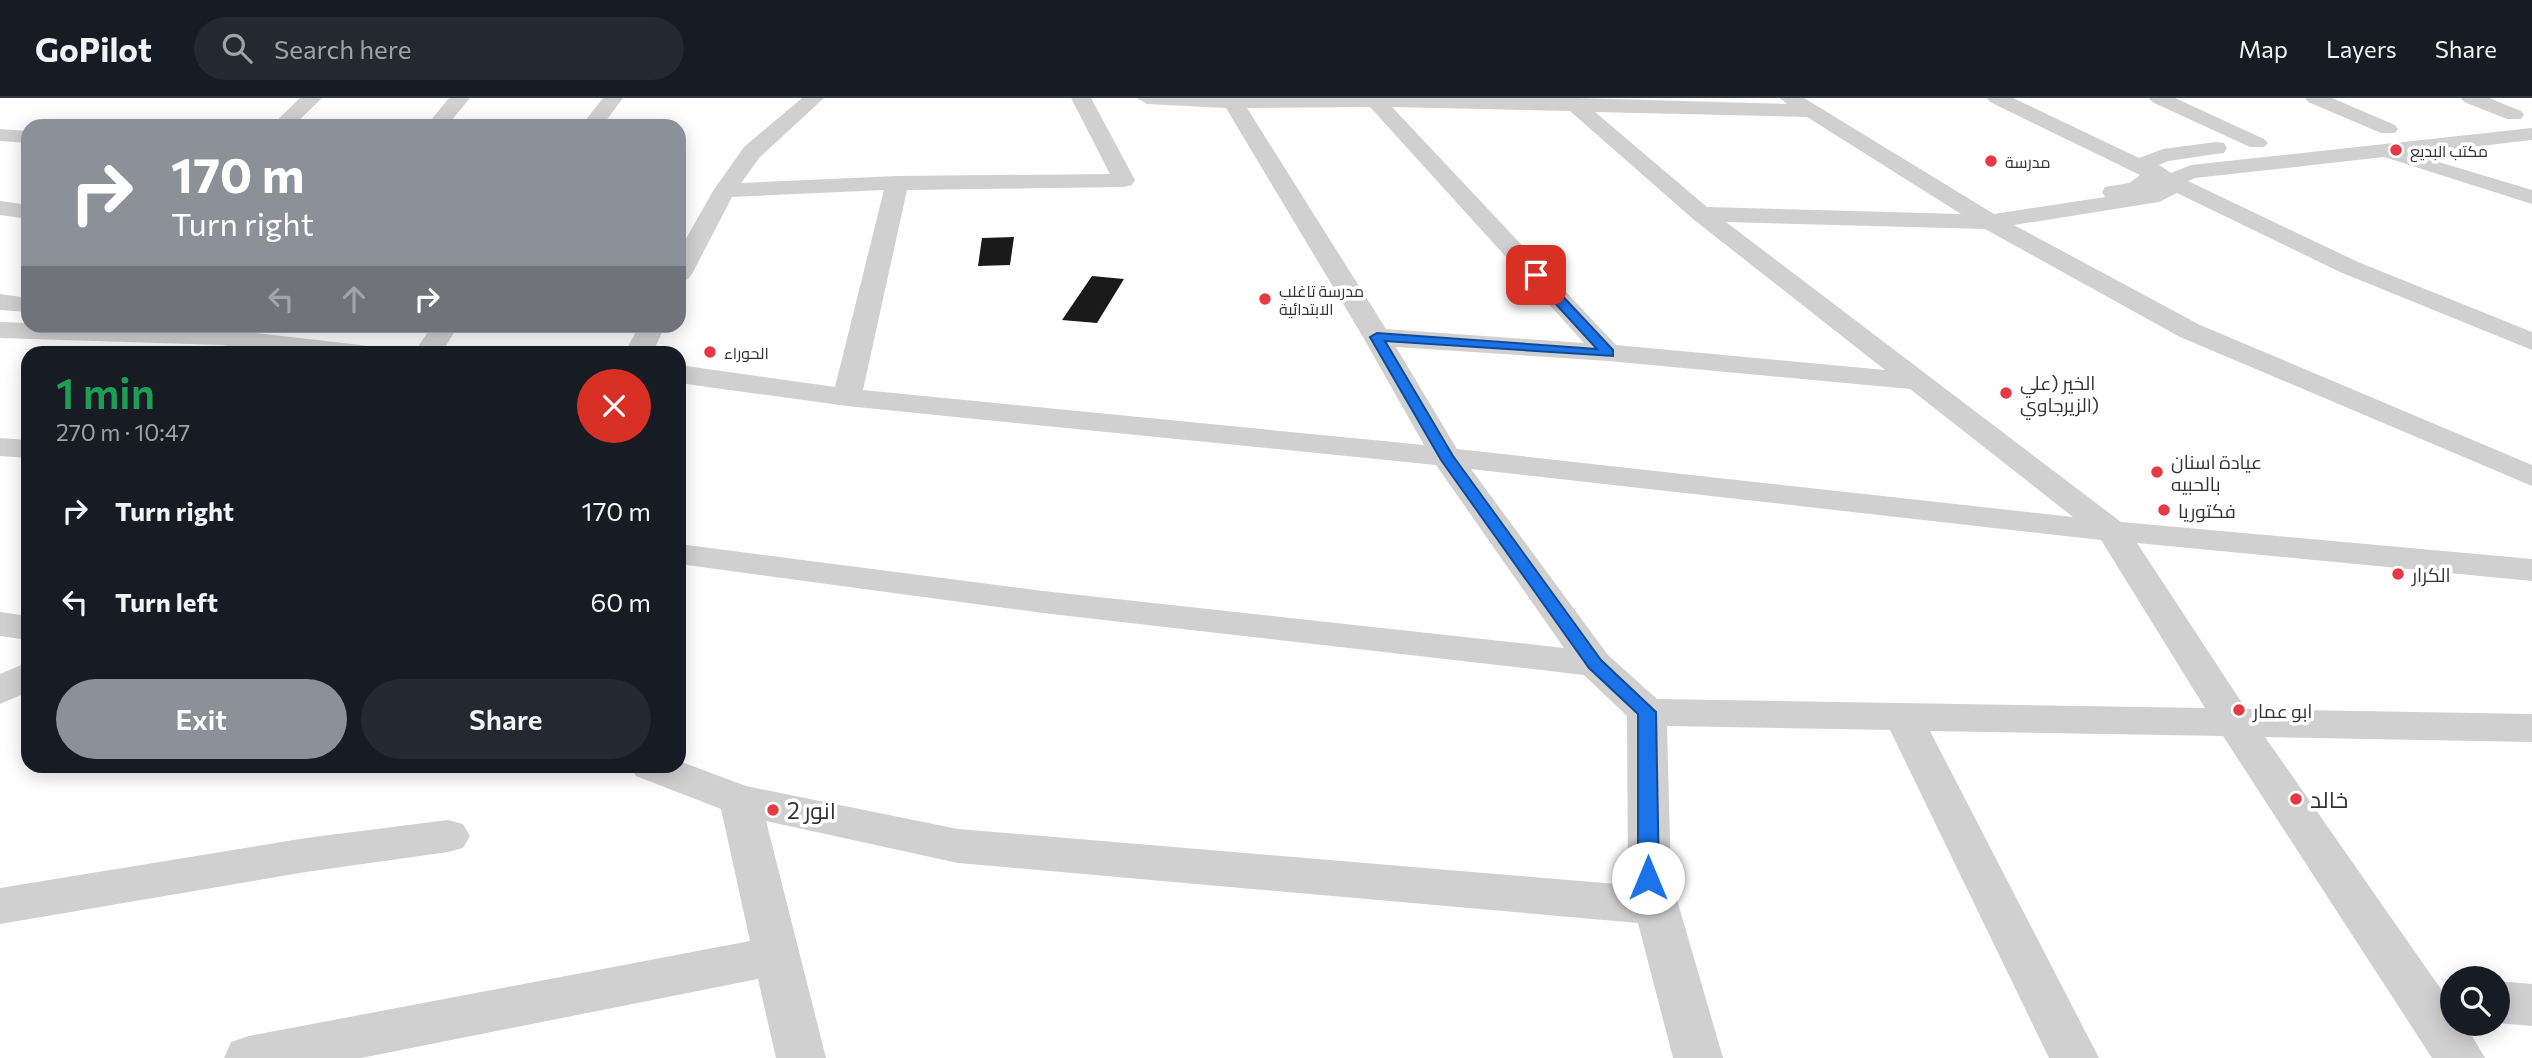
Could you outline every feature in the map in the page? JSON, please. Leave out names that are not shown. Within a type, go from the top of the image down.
[{"type":"street","points":[[289,119],[312,98]]},
{"type":"street","points":[[442,119],[460,98]]},
{"type":"street","points":[[596,119],[613,98]]},
{"type":"street","points":[[686,261],[724,191],[752,152],[814,98]]},
{"type":"street","points":[[724,191],[897,183],[1124,180],[1080,98]]},
{"type":"street","points":[[1147,98],[1233,102],[1570,101],[1799,105],[1982,217],[2190,331],[2532,476]]},
{"type":"street","points":[[1997,98],[2349,267],[2532,342]]},
{"type":"street","points":[[2159,98],[2257,143]]},
{"type":"street","points":[[2315,98],[2389,129]]},
{"type":"street","points":[[2472,98],[2523,113]]},
{"type":"street","points":[[1362,100],[1608,353]]},
{"type":"street","points":[[1570,101],[1701,215],[2112,531],[2234,722],[2435,996],[2460,1058]]},
{"type":"street","points":[[1233,102],[1377,337],[1446,457],[1595,664],[1647,712],[2532,729]]},
{"type":"street","points":[[2464,120],[2523,113]]},
{"type":"street","points":[[2349,133],[2414,126]]},
{"type":"street","points":[[1701,215],[1982,217],[2149,197],[2166,191],[2175,178],[2191,172],[2532,134]]},
{"type":"street","points":[[0,135],[21,136]]},
{"type":"street","points":[[1982,217],[2134,189],[2150,180],[2147,162],[2163,155],[2283,140]]},
{"type":"street","points":[[2379,151],[2532,197]]},
{"type":"street","points":[[847,397],[897,183]]},
{"type":"street","points":[[0,208],[21,211]]},
{"type":"street","points":[[0,321],[17,303]]},
{"type":"street","points":[[0,330],[21,330]]},
{"type":"street","points":[[239,333],[320,346]]},
{"type":"street","points":[[1377,337],[1608,353],[1917,381]]},
{"type":"street","points":[[686,375],[847,397],[1446,457],[2112,531],[2532,570]]},
{"type":"street","points":[[0,447],[21,448]]},
{"type":"street","points":[[686,555],[1043,602],[1595,664]]},
{"type":"street","points":[[0,624],[21,627]]},
{"type":"street","points":[[0,691],[21,679]]},
{"type":"street","points":[[1647,712],[1648,878],[1698,1058]]},
{"type":"street","points":[[1902,715],[2074,1058]]},
{"type":"street","points":[[669,773],[740,800],[958,846],[1656,906]]},
{"type":"street","points":[[740,800],[801,1058]]},
{"type":"street","points":[[0,906],[306,855],[449,836]]},
{"type":"street","points":[[250,1058],[776,956]]},
{"type":"street","points":[[2510,1003],[2532,1005]]},
{"type":"building","points":[[1014,237],[1010,265],[978,266],[982,238]]},
{"type":"building","points":[[1092,276],[1124,279],[1097,323],[1062,320]]},
{"type":"place","name":"مكتب البديع","points":[[2396,150]]},
{"type":"place","name":"مدرسة","points":[[1991,161]]},
{"type":"place","name":"مدرسة تاغلب الابتدائية","points":[[1265,299]]},
{"type":"place","name":"الحوراء","points":[[710,352]]},
{"type":"place","name":"الخير (علي الزيرجاوي)","points":[[2006,393]]},
{"type":"place","name":"عيادة اسنان بالحبيه","points":[[2157,472]]},
{"type":"place","name":"فكتوريا","points":[[2164,510]]},
{"type":"place","name":"الكرار","points":[[2398,574]]},
{"type":"place","name":"ابو عمار","points":[[2239,710]]},
{"type":"place","name":"خالد","points":[[2296,799]]},
{"type":"place","name":"انور 2","points":[[773,810]]},
{"type":"route","points":[[1536,275],[1608,353],[1377,337],[1446,457],[1595,664],[1647,712],[1648,878]]}]
